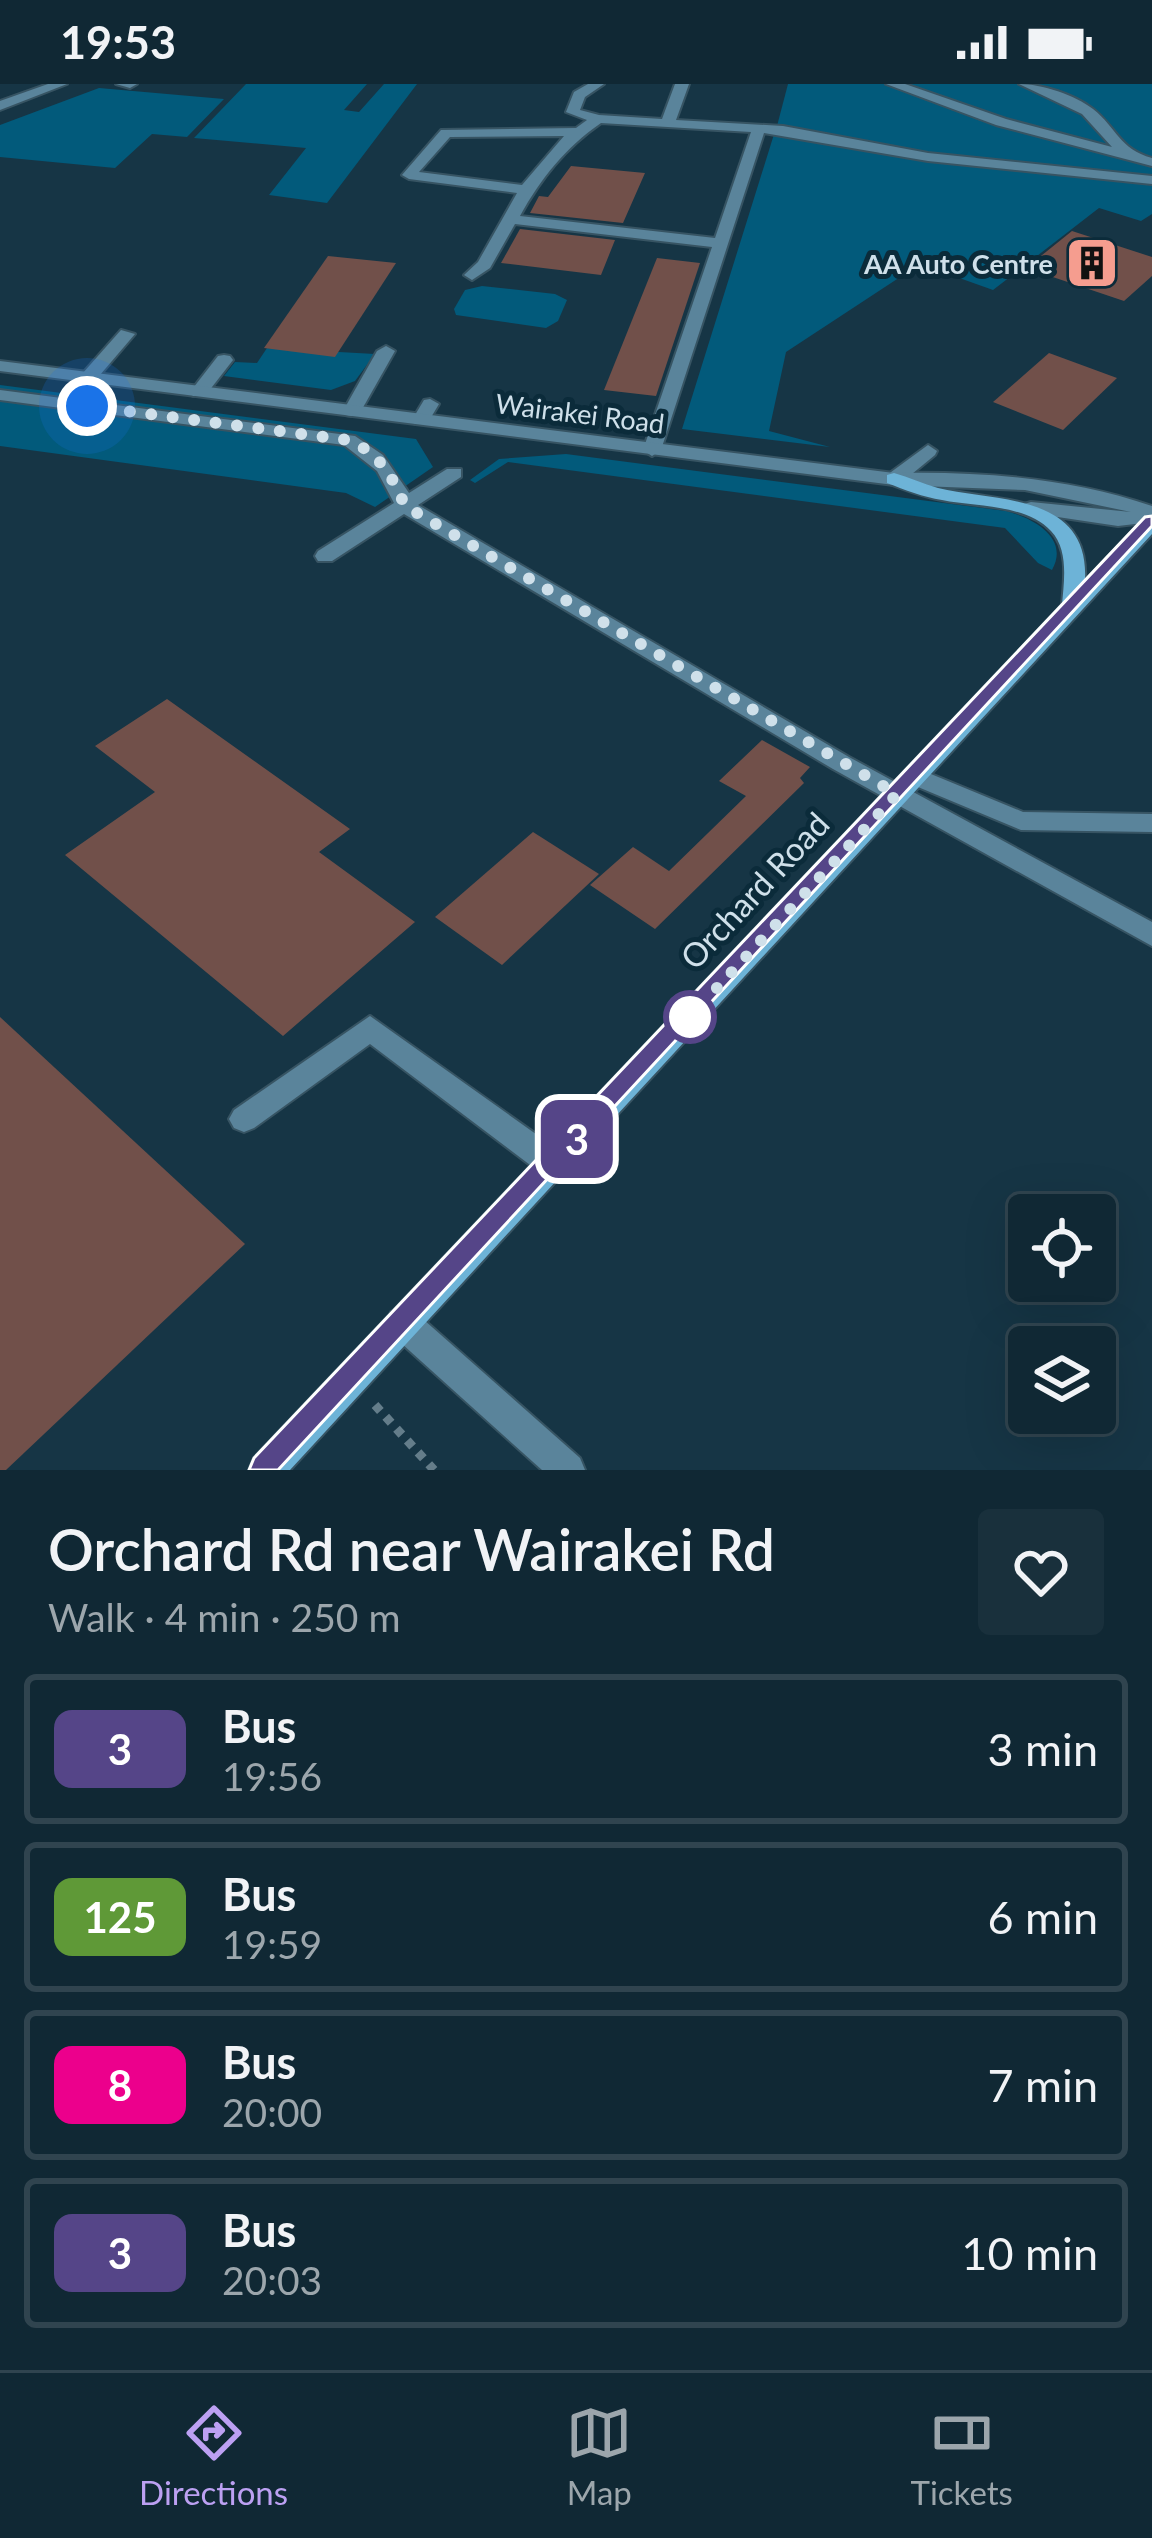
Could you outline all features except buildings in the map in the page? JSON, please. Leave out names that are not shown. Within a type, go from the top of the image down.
[{"type":"street","points":[[0,106],[59,84]]},
{"type":"street","points":[[596,84],[579,95],[574,112],[598,119],[759,128],[928,158],[1152,180]]},
{"type":"street","points":[[668,122],[682,84]]},
{"type":"street","points":[[893,84],[1001,122],[1152,162]]},
{"type":"street","points":[[1026,84],[1087,111],[1124,152]]},
{"type":"street","points":[[472,275],[484,265],[527,190],[577,132],[598,119]]},
{"type":"street","points":[[652,450],[759,128]]},
{"type":"street","points":[[527,190],[409,175],[446,133],[577,132]]},
{"type":"street","points":[[510,219],[721,243]]},
{"type":"street","points":[[88,377],[127,334]]},
{"type":"street","points":[[352,411],[386,351]]},
{"type":"street","points":[[199,392],[224,360]]},
{"type":"street","name":"Wairakei Road","points":[[0,366],[352,411],[426,412],[652,450],[894,479],[940,477],[1098,497],[1152,517]]},
{"type":"street","points":[[0,395],[348,440],[379,459],[405,506],[905,785],[995,850],[1152,935]]},
{"type":"street","points":[[894,479],[928,452]]},
{"type":"street","points":[[325,556],[454,473]]},
{"type":"street","points":[[894,479],[936,494],[1030,508],[1118,520],[1152,517]]},
{"type":"street","points":[[1030,508],[1058,525],[1068,538],[1076,558],[1073,605]]},
{"type":"street","name":"Orchard Road","points":[[266,1470],[1152,517]]},
{"type":"street","points":[[905,785],[1021,820],[1152,823]]},
{"type":"street","points":[[244,1119],[370,1028],[553,1164]]},
{"type":"street","points":[[403,1322],[558,1462]]},
{"type":"path","points":[[352,1377],[434,1470]]},
{"type":"shaded area","points":[[246,84],[367,84],[344,110],[359,112],[384,84],[417,84],[327,203],[269,195],[306,148],[194,138]]},
{"type":"shaded area","points":[[788,84],[1152,84],[1152,176],[977,161],[777,126]]},
{"type":"shaded area","points":[[99,88],[224,99],[187,137],[152,134],[115,168],[0,157],[0,125]]},
{"type":"shaded area","points":[[775,131],[941,163],[1152,183],[1152,214],[1141,221],[1099,208],[993,290],[920,264],[786,352],[769,431],[830,447],[682,429]]},
{"type":"shaded area","points":[[482,286],[555,294],[567,300],[558,321],[546,328],[456,315],[454,309],[465,290]]},
{"type":"shaded area","points":[[267,348],[375,354],[355,381],[331,390],[224,376],[235,362],[257,363]]},
{"type":"shaded area","points":[[0,385],[416,439],[433,467],[375,507],[346,493],[0,446]]},
{"type":"shaded area","points":[[566,454],[1006,511],[1046,531],[1056,548],[1056,559],[1052,570],[1038,563],[1005,528],[508,462],[475,483],[470,480],[499,459]]},
{"type":"bus line","name":"3","points":[[266,1470],[1152,522]]},
{"type":"place","name":"AA Auto Centre","points":[[1092,263]]},
{"type":"route","points":[[87,406],[348,440],[362,446],[391,473],[405,506],[897,794],[678,1030],[690,1017]]}]
